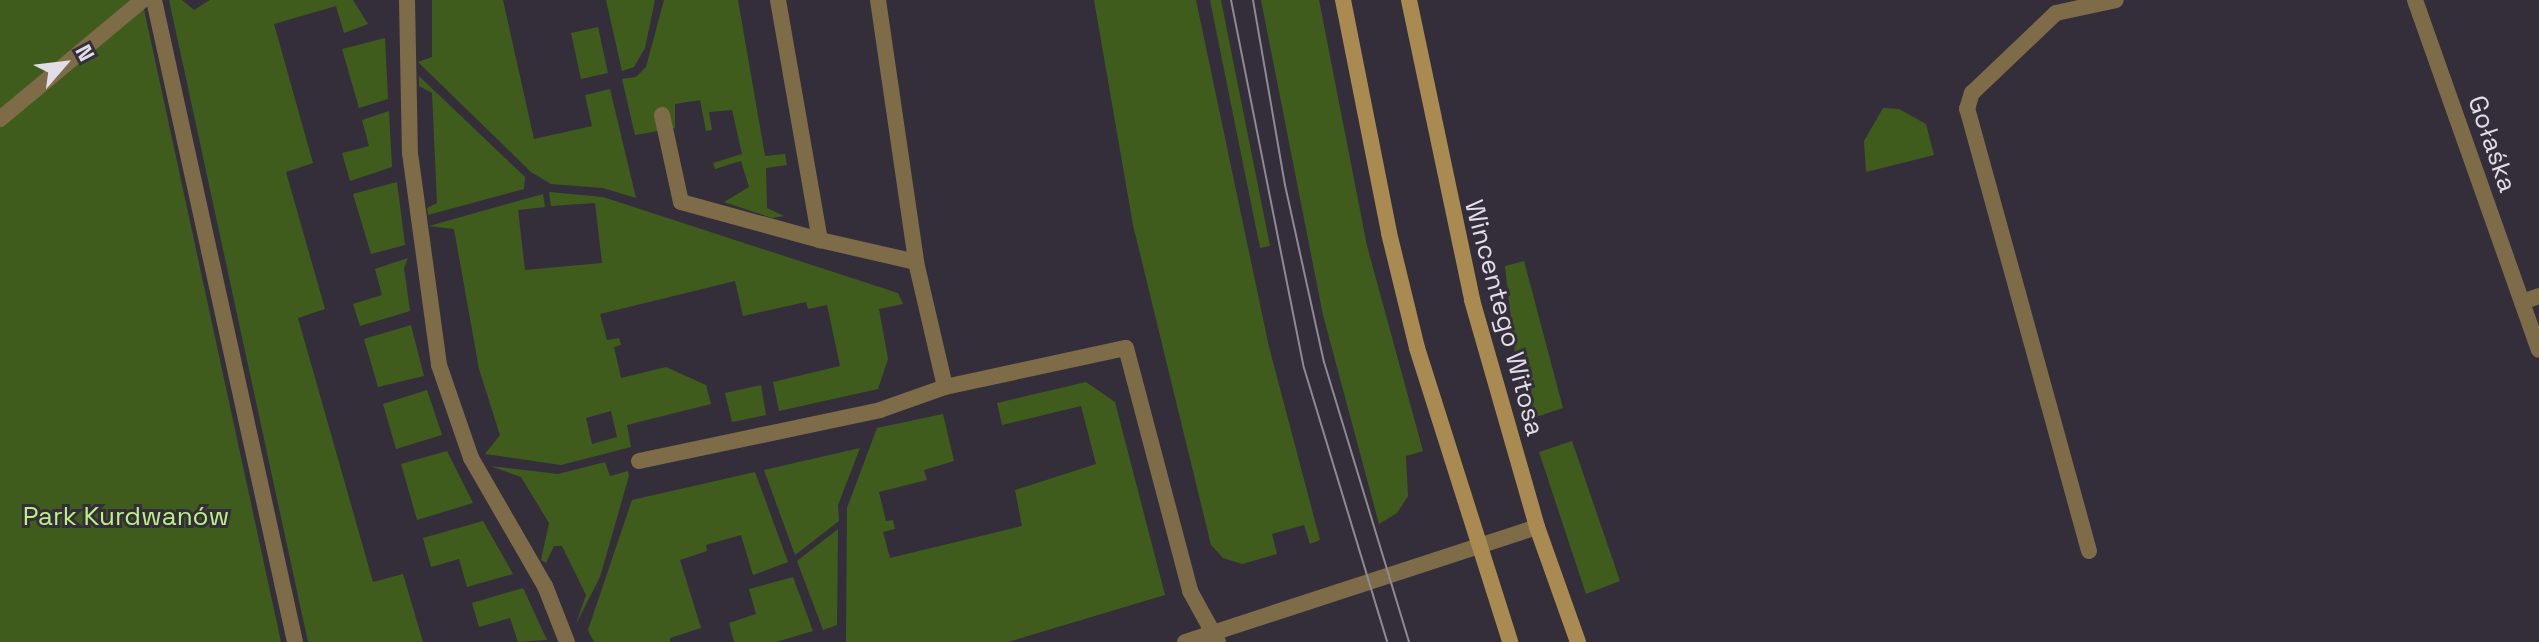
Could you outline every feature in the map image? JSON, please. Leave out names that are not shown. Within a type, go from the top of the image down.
[{"type":"main road","points":[[1343,0],[1389,233],[1477,546],[1510,642]]},
{"type":"main road","name":"Wincentego Witosa","points":[[1409,0],[1448,202],[1537,527],[1578,642]]},
{"type":"street","points":[[0,119],[143,0]]},
{"type":"street","points":[[154,0],[295,642]]},
{"type":"street","points":[[407,0],[410,153],[439,365],[471,458],[545,586],[567,642]]},
{"type":"street","points":[[778,0],[820,240]]},
{"type":"street","points":[[878,0],[916,262],[945,387]]},
{"type":"street","points":[[2089,551],[1967,109],[1972,93],[2056,13],[2116,0]]},
{"type":"street","name":"Gołaśka","points":[[2415,0],[2539,350]]},
{"type":"street","points":[[662,115],[681,202],[820,240],[916,262]]},
{"type":"street","points":[[2522,302],[2539,296]]},
{"type":"street","points":[[639,461],[880,410],[945,387],[1126,348],[1190,591],[1216,637]]},
{"type":"street","points":[[1185,642],[1216,637],[1537,527]]},
{"type":"green space","name":"Park Kurdwanów","points":[[0,0],[142,0],[281,642],[0,642]]},
{"type":"green space","points":[[169,0],[182,0],[194,10],[210,0],[353,0],[368,24],[344,33],[336,6],[274,24],[313,163],[286,172],[325,309],[298,318],[373,582],[403,574],[423,642],[308,642]]},
{"type":"green space","points":[[432,0],[503,0],[534,139],[592,126],[585,95],[610,89],[636,198],[603,188],[551,184],[531,172],[418,62],[432,57]]},
{"type":"green space","points":[[606,0],[655,0],[645,48],[634,67],[622,71]]},
{"type":"green space","points":[[664,0],[738,0],[765,156],[785,154],[787,165],[766,168],[767,208],[784,216],[772,218],[724,202],[749,187],[741,161],[715,169],[713,163],[742,154],[732,110],[709,112],[712,130],[706,131],[700,100],[675,104],[675,128],[635,135],[622,79],[636,77],[646,67]]},
{"type":"green space","points":[[1094,0],[1196,0],[1269,347],[1320,540],[1310,544],[1304,525],[1272,534],[1277,554],[1242,564],[1223,558],[1211,545],[1133,225]]},
{"type":"green space","points":[[1210,0],[1221,0],[1270,246],[1260,248]]},
{"type":"green space","points":[[1261,0],[1319,0],[1367,246],[1423,451],[1406,456],[1408,496],[1397,513],[1379,524],[1323,315]]},
{"type":"green space","points":[[598,27],[608,73],[581,79],[571,33]]},
{"type":"green space","points":[[385,38],[388,99],[359,108],[342,49]]},
{"type":"green space","points":[[419,76],[525,177],[524,189],[428,215],[427,208],[437,203],[432,93],[419,86]]},
{"type":"green space","points":[[1883,108],[1899,109],[1926,124],[1934,155],[1866,172],[1864,141]]},
{"type":"green space","points":[[389,111],[392,167],[350,181],[342,153],[369,146],[362,120]]},
{"type":"green space","points":[[397,182],[405,245],[371,254],[353,194]]},
{"type":"green space","points":[[549,192],[603,197],[898,293],[903,304],[879,309],[888,359],[878,389],[779,411],[773,382],[840,366],[827,305],[808,309],[806,302],[743,316],[735,281],[600,314],[607,340],[619,338],[621,345],[614,347],[621,378],[666,367],[706,385],[711,404],[627,425],[631,447],[561,465],[485,454],[500,435],[479,369],[454,229],[429,226],[543,194],[545,207],[518,210],[525,270],[602,263],[595,203],[551,206]],"holes":[[[611,411],[617,437],[592,444],[586,418]]]},
{"type":"green space","points":[[408,258],[404,268],[410,311],[360,326],[353,304],[382,295],[375,269]]},
{"type":"green space","points":[[1524,261],[1563,408],[1530,419],[1518,380],[1505,266]]},
{"type":"green space","points":[[411,325],[424,376],[378,387],[364,339]]},
{"type":"green space","points":[[1086,382],[1115,402],[1165,595],[1008,642],[846,642],[847,508],[877,428],[943,414],[954,461],[924,470],[927,480],[879,492],[886,521],[893,520],[895,529],[883,532],[890,558],[1022,526],[1015,490],[1096,464],[1081,406],[1002,425],[997,403]]},
{"type":"green space","points":[[761,385],[766,415],[732,422],[725,393]]},
{"type":"green space","points":[[427,390],[442,435],[396,449],[383,404]]},
{"type":"green space","points":[[1572,441],[1620,581],[1586,594],[1539,452]]},
{"type":"green space","points":[[860,448],[838,505],[839,521],[795,555],[764,470]]},
{"type":"green space","points":[[447,451],[473,503],[417,520],[401,464]]},
{"type":"green space","points":[[605,462],[610,476],[628,471],[629,476],[600,577],[576,624],[586,595],[562,546],[554,546],[546,563],[541,560],[549,523],[521,477],[490,466],[558,474]]},
{"type":"green space","points":[[755,472],[788,562],[753,575],[741,535],[706,545],[707,551],[680,560],[701,628],[670,638],[670,642],[594,642],[588,630],[632,500]]},
{"type":"green space","points":[[483,521],[513,574],[467,587],[459,559],[431,567],[423,538]]},
{"type":"green space","points":[[838,529],[837,625],[823,630],[797,561]]},
{"type":"green space","points":[[793,577],[813,631],[776,642],[734,642],[729,623],[756,614],[749,589]]},
{"type":"green space","points":[[523,588],[547,640],[518,642],[510,618],[479,627],[472,603]]},
{"type":"tram line","points":[[1231,0],[1304,368],[1387,642]]},
{"type":"tram line","points":[[1253,0],[1285,185],[1324,362],[1409,642]]}]
